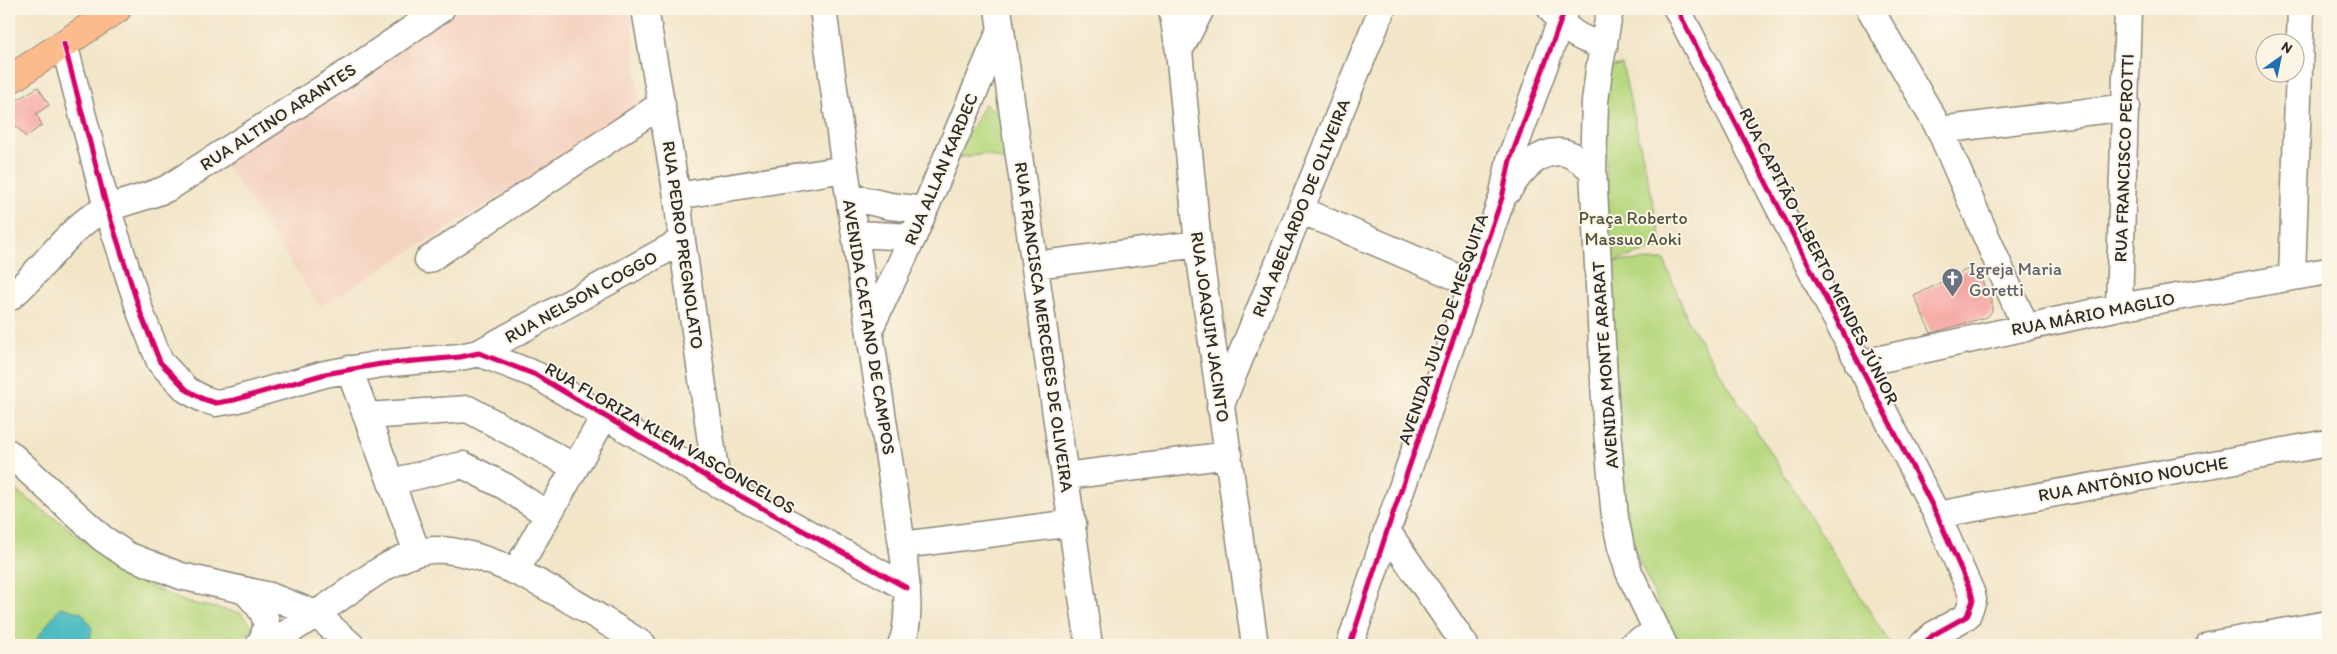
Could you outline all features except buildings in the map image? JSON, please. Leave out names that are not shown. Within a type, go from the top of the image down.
[{"type":"main road","points":[[9,80],[117,9]]},
{"type":"street","name":"RUA ALTINO ARANTES","points":[[9,298],[88,220],[107,208],[150,197],[168,188],[355,68],[441,9]]},
{"type":"street","name":"RUA PEDRO PREGNOLATO","points":[[646,9],[677,196],[717,483]]},
{"type":"street","name":"AVENIDA CAETANO DE CAMPOS","points":[[823,9],[845,169],[902,545],[907,588],[905,636],[900,645]]},
{"type":"street","name":"RUA JOAQUIM JACINTO","points":[[1172,9],[1179,51],[1198,244],[1255,645]]},
{"type":"street","points":[[1179,51],[1201,9]]},
{"type":"street","name":"RUA ABELARDO DE OLIVEIRA","points":[[1220,408],[1382,9]]},
{"type":"street","name":"AVENIDA MONTE ARARAT","points":[[1610,9],[1599,70],[1593,170],[1606,420],[1615,518],[1629,572],[1660,639]]},
{"type":"street","name":"RUA CAPITÃO ALBERTO MENDES JÚNIOR","points":[[1677,9],[1937,515],[1973,600],[1967,616],[1933,635],[1922,645]]},
{"type":"street","points":[[1870,9],[1940,130],[2026,328]]},
{"type":"street","name":"RUA FRANCISCO PEROTTI","points":[[2120,307],[2127,107],[2128,9]]},
{"type":"street","points":[[2292,277],[2301,9]]},
{"type":"street","points":[[1559,13],[1579,38],[1604,46]]},
{"type":"street","name":"AVENIDA JULIO DE MESQUITA","points":[[1350,645],[1387,531],[1502,198],[1510,160],[1559,13]]},
{"type":"street","name":"RUA ALLAN KARDEC","points":[[870,328],[913,237],[1003,15]]},
{"type":"street","name":"RUA FRANCISCA MERCEDES DE OLIVEIRA","points":[[1003,15],[1035,265],[1089,645]]},
{"type":"street","points":[[64,44],[82,121],[107,208],[141,314],[160,362],[187,390],[216,403],[225,402],[324,374],[381,364],[460,357],[479,353]]},
{"type":"street","points":[[428,260],[662,104]]},
{"type":"street","points":[[1940,130],[2127,107]]},
{"type":"street","name":"AVENIDA JULIO DE MESQUITA","points":[[1502,198],[1526,166],[1545,155],[1566,154],[1593,170]]},
{"type":"street","points":[[677,196],[845,169]]},
{"type":"street","points":[[850,197],[890,206],[924,210]]},
{"type":"street","points":[[1300,210],[1473,284]]},
{"type":"street","points":[[856,234],[913,237]]},
{"type":"street","name":"RUA NELSON COGGO","points":[[479,353],[682,241]]},
{"type":"street","points":[[1035,265],[1198,244]]},
{"type":"street","name":"RUA MÁRIO MAGLIO","points":[[1858,364],[2120,307],[2328,272]]},
{"type":"street","name":"RUA FLORIZA KLEM VASCONCELOS","points":[[479,353],[536,375],[717,483],[907,588]]},
{"type":"street","points":[[349,370],[417,552]]},
{"type":"street","points":[[367,416],[468,408],[575,467]]},
{"type":"street","points":[[516,571],[604,417]]},
{"type":"street","name":"RUA ANTÔNIO NOUCHE","points":[[1937,515],[2328,443]]},
{"type":"street","points":[[9,453],[102,538],[127,555],[181,576],[270,596],[316,614],[351,645]]},
{"type":"street","points":[[1066,476],[1229,456]]},
{"type":"street","points":[[391,482],[463,465],[506,487],[548,515]]},
{"type":"street","points":[[902,545],[1073,523]]},
{"type":"street","points":[[1387,531],[1465,645]]},
{"type":"street","points":[[268,645],[380,570],[417,552],[443,549],[471,554],[516,571],[643,645]]},
{"type":"street","points":[[245,591],[262,609],[267,624],[259,645]]},
{"type":"street","points":[[2209,645],[2328,624]]},
{"type":"street","points":[[1632,645],[1660,639]]},
{"type":"shaded area","points":[[460,9],[630,9],[640,109],[320,307],[223,160]]},
{"type":"green space","name":"Praça Roberto Massuo Aoki","points":[[1622,64],[1663,247],[1612,261],[1664,260],[1689,323],[1891,645],[1678,645],[1676,643],[1629,538],[1607,261],[1606,68]]},
{"type":"green space","points":[[984,104],[1002,115],[1013,164],[985,154],[956,158]]},
{"type":"green space","points":[[9,486],[63,524],[130,578],[186,602],[241,613],[254,628],[234,645],[9,645]]},
{"type":"water","points":[[60,607],[82,613],[92,628],[90,642],[87,645],[32,645]]},
{"type":"cycle path","points":[[1350,645],[1387,531],[1502,198],[1510,160],[1565,9]]},
{"type":"cycle path","points":[[1677,9],[1937,515],[1971,592],[1973,600],[1967,616],[1933,635],[1922,645]]},
{"type":"cycle path","points":[[64,44],[107,208],[141,314],[160,362],[187,390],[203,399],[216,403],[234,400],[325,374],[381,364],[460,357],[479,353],[536,375],[717,483],[907,588]]},
{"type":"place","name":"Igreja Maria Goretti","points":[[1953,298]]}]
